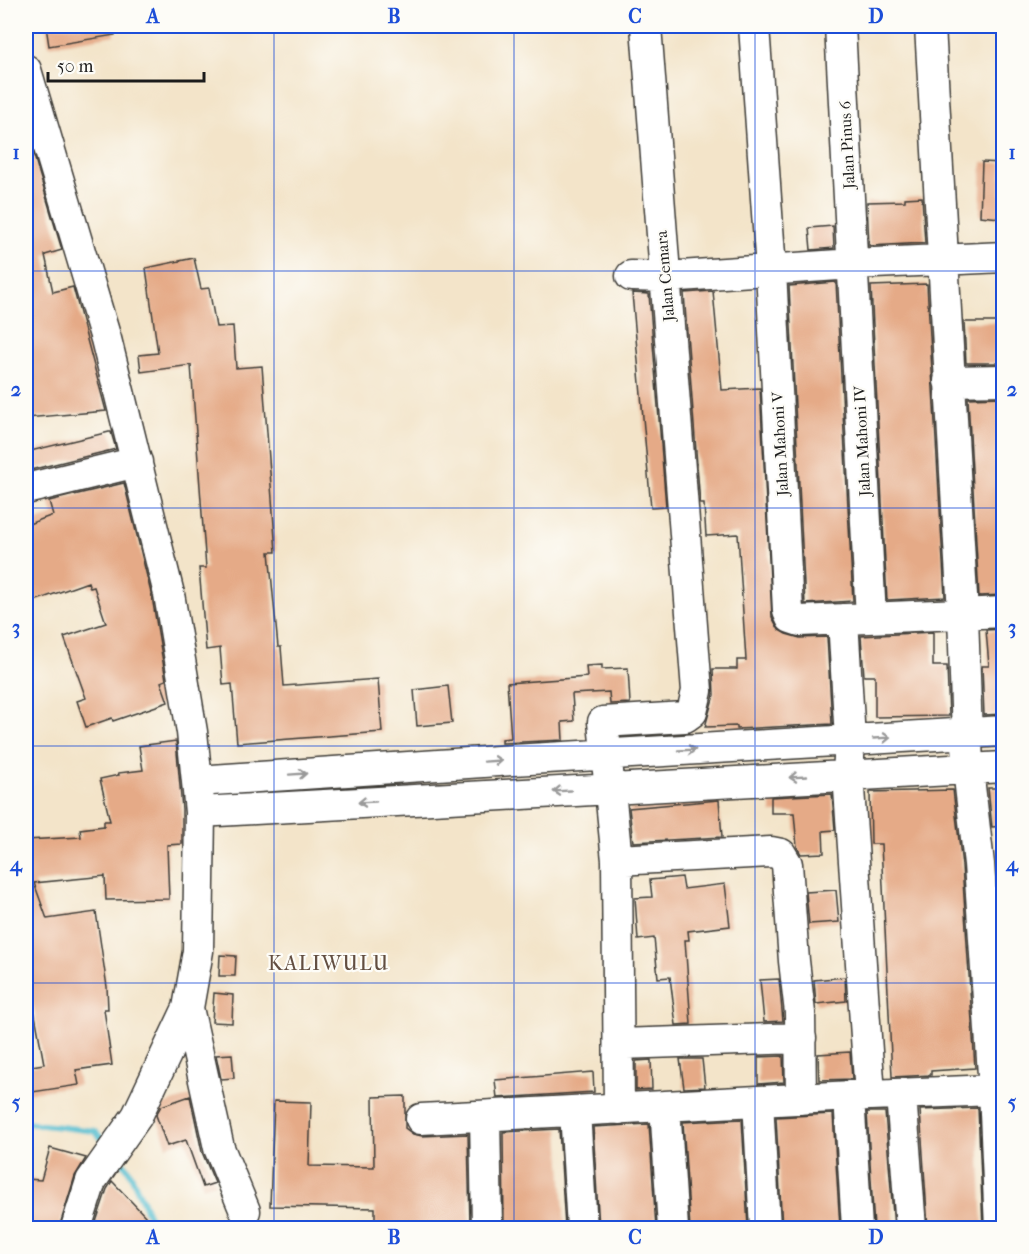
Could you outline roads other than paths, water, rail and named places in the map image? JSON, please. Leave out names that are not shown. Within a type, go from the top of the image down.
[{"type":"street","name":"Jalan Cemara","points":[[605,754],[603,722],[685,717],[692,712],[697,691],[646,26]]},
{"type":"street","name":"Jalan Mahoni V","points":[[754,26],[771,270],[788,611],[791,618],[800,621],[857,619]]},
{"type":"street","name":"Jalan Pinus 6","points":[[840,26],[853,264]]},
{"type":"street","points":[[930,26],[963,614],[968,769],[991,863],[999,1090],[1000,1228]]},
{"type":"street","points":[[26,70],[106,339],[169,594],[192,732],[200,812],[198,951],[188,1008],[137,1116],[91,1181],[76,1228]]},
{"type":"street","points":[[632,276],[666,277],[853,264],[1004,257]]},
{"type":"street","name":"Jalan Mahoni IV","points":[[853,264],[857,619],[848,774],[859,1096],[857,1228]]},
{"type":"street","points":[[949,381],[1004,380]]},
{"type":"street","points":[[26,489],[137,462]]},
{"type":"street","points":[[857,619],[1004,612]]},
{"type":"street","points":[[197,781],[605,754],[1004,732]]},
{"type":"street","points":[[605,754],[616,860],[619,1108]]},
{"type":"street","points":[[200,812],[1004,767]]},
{"type":"street","points":[[616,860],[771,852],[781,854],[787,864],[800,1013],[801,1099]]},
{"type":"street","points":[[188,1008],[219,1148],[245,1211]]},
{"type":"street","points":[[619,1044],[801,1038]]},
{"type":"street","points":[[421,1119],[999,1090]]},
{"type":"street","points":[[901,1094],[911,1228]]},
{"type":"street","points":[[758,1101],[765,1228]]},
{"type":"street","points":[[665,1106],[673,1228]]},
{"type":"street","points":[[575,1111],[582,1228]]},
{"type":"street","points":[[485,1116],[487,1228]]},
{"type":"waterway","points":[[26,1123],[95,1131],[106,1144]]},
{"type":"waterway","points":[[119,1158],[129,1170],[154,1228]]},
{"type":"district","name":"KALIWULU","points":[[329,963]]}]
